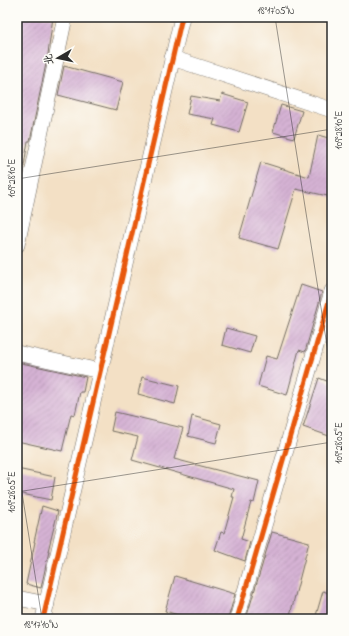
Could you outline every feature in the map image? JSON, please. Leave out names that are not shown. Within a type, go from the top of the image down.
[{"type":"street","points":[[17,245],[65,17]]},
{"type":"street","points":[[43,619],[182,17]]},
{"type":"street","points":[[172,58],[332,110]]},
{"type":"street","points":[[237,619],[332,291]]},
{"type":"street","points":[[17,353],[100,371]]},
{"type":"street","points":[[17,598],[47,604]]},
{"type":"building","points":[[19,17],[53,17],[48,54],[30,141],[28,141],[23,171],[17,170],[17,53],[20,38],[17,37],[17,30]]},
{"type":"building","points":[[64,66],[123,82],[116,110],[58,95]]},
{"type":"building","points":[[222,94],[248,102],[239,132],[213,125],[215,119],[187,114],[191,96],[220,101]]},
{"type":"building","points":[[281,105],[302,111],[294,138],[273,132]]},
{"type":"building","points":[[318,135],[332,139],[332,197],[296,189],[278,249],[239,238],[261,162],[309,177]]},
{"type":"building","points":[[301,285],[322,292],[305,352],[299,350],[287,395],[258,386],[266,356],[277,359]]},
{"type":"building","points":[[226,328],[255,336],[250,353],[222,345]]},
{"type":"building","points":[[17,362],[86,377],[83,392],[80,392],[75,415],[71,414],[62,451],[17,441],[17,425],[22,404],[17,403]]},
{"type":"building","points":[[142,377],[179,386],[175,404],[138,394]]},
{"type":"building","points":[[319,378],[332,383],[332,437],[303,427]]},
{"type":"building","points":[[115,412],[183,428],[174,459],[259,481],[254,503],[251,502],[241,539],[250,542],[245,561],[215,550],[221,532],[224,533],[234,497],[232,497],[234,489],[132,460],[138,437],[111,431]]},
{"type":"building","points":[[192,416],[221,424],[216,443],[188,436]]},
{"type":"building","points":[[17,469],[55,477],[51,500],[17,493]]},
{"type":"building","points":[[42,506],[58,511],[41,588],[26,584]]},
{"type":"building","points":[[272,532],[309,542],[289,619],[246,619]]},
{"type":"building","points":[[175,576],[235,594],[228,619],[192,619],[165,611]]},
{"type":"building","points":[[323,591],[332,594],[332,619],[315,619]]},
{"type":"cycle path","points":[[43,619],[182,17]]},
{"type":"cycle path","points":[[237,619],[332,291]]}]
